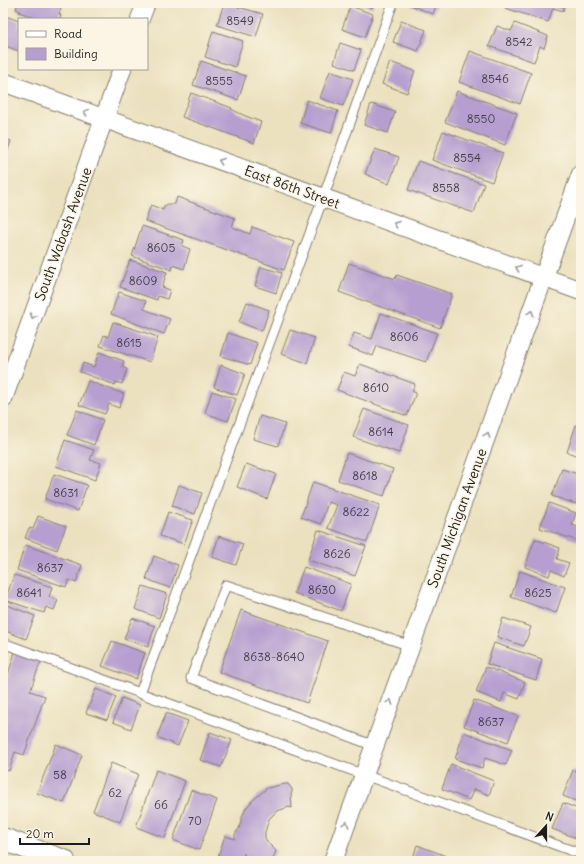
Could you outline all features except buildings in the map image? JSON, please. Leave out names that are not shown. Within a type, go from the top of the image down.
[{"type":"main road","points":[[3,839],[64,861]]},
{"type":"street","points":[[140,18],[146,3]]},
{"type":"street","name":"South Wabash Avenue","points":[[3,399],[122,70]]},
{"type":"street","name":"East 86th Street","points":[[3,82],[581,291]]},
{"type":"street","name":"South Michigan Avenue","points":[[333,861],[581,174]]},
{"type":"lane","points":[[140,693],[323,198],[393,3]]},
{"type":"lane","points":[[375,746],[190,678],[226,585],[411,646]]},
{"type":"lane","points":[[3,643],[581,854]]}]
